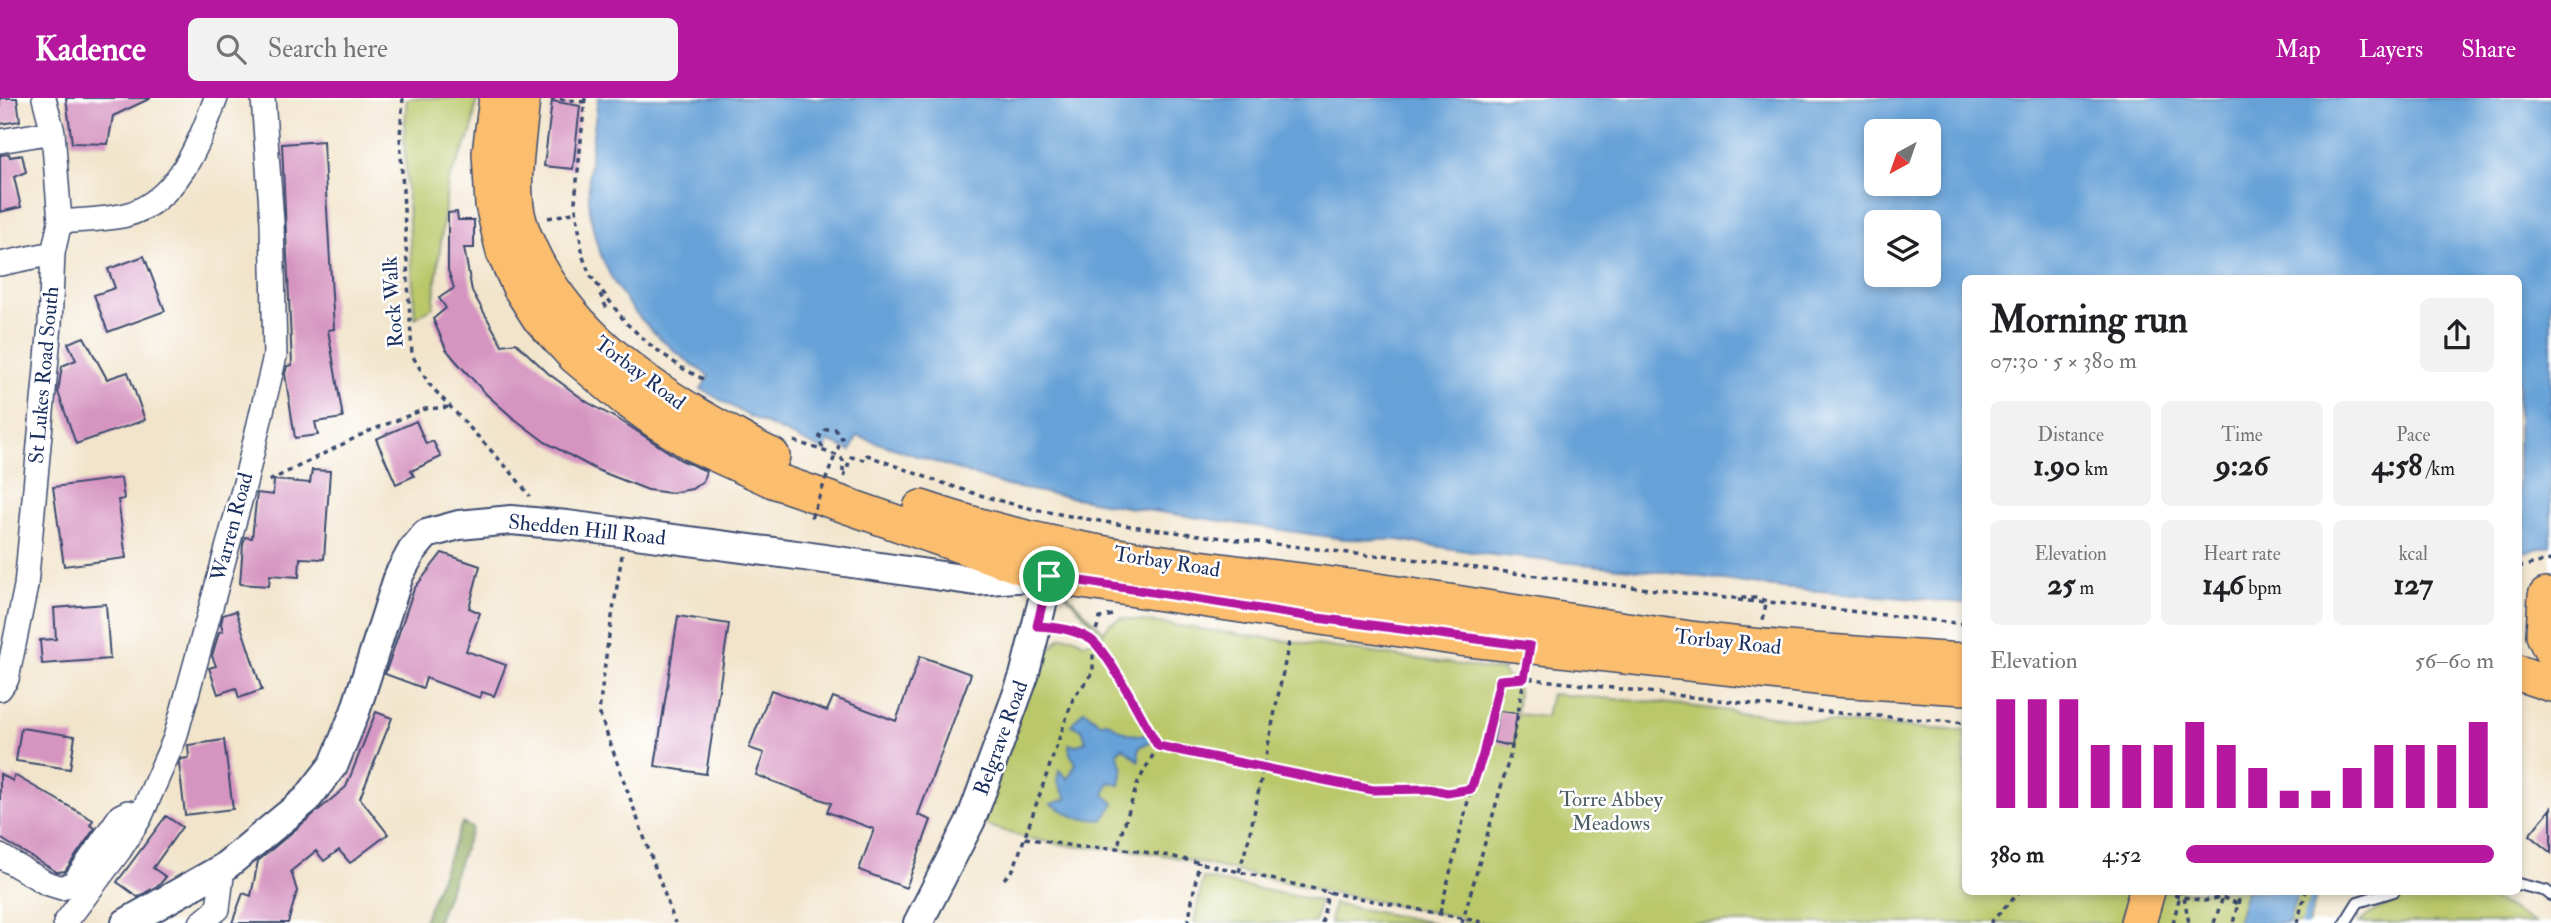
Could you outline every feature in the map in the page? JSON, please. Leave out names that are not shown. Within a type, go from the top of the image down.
[{"type":"main road","name":"Torbay Road","points":[[497,98],[490,153],[493,205],[504,252],[520,287],[539,317],[574,355],[625,398],[692,443],[773,480],[1050,559],[1527,662],[1962,687]]},
{"type":"main road","name":"Torbay Road","points":[[522,98],[516,181],[520,225],[542,272],[571,315],[616,359],[637,375],[684,407],[769,455],[839,467],[950,518],[1050,559],[1161,562],[1398,594],[1528,617],[1760,646],[1962,661]]},
{"type":"main road","points":[[2541,639],[2542,598]]},
{"type":"main road","points":[[2522,674],[2551,684]]},
{"type":"main road","points":[[2138,923],[2170,895]]},
{"type":"street","name":"St Lukes Road South","points":[[0,689],[7,679],[6,651],[26,586],[50,324],[53,253],[60,222],[53,132],[44,98]]},
{"type":"street","points":[[60,222],[125,215],[166,192],[194,153],[216,98]]},
{"type":"street","name":"Warren Road","points":[[65,923],[107,869],[140,818],[175,737],[245,483],[275,356],[271,222],[263,98]]},
{"type":"street","points":[[0,141],[53,132]]},
{"type":"street","points":[[0,264],[53,253]]},
{"type":"street","name":"Shedden Hill Road","points":[[127,923],[223,868],[306,800],[334,764],[355,712],[399,575],[412,551],[426,534],[459,525],[511,520],[976,581],[1050,559]]},
{"type":"street","name":"Belgrave Road","points":[[918,923],[971,820],[1024,676],[1050,559]]},
{"type":"street","points":[[0,856],[46,883],[62,888],[74,882],[120,816],[128,812],[140,818]]},
{"type":"street","points":[[201,923],[218,909],[223,868]]},
{"type":"lane","points":[[2522,885],[2546,891],[2551,895]]},
{"type":"lane","points":[[2345,923],[2358,902],[2380,895]]},
{"type":"path","name":"Rock Walk","points":[[403,98],[400,136],[412,355],[429,384],[534,501]]},
{"type":"path","points":[[550,98],[585,100],[575,202],[583,257],[590,275],[626,323],[682,368],[705,380]]},
{"type":"path","points":[[245,483],[261,487],[273,478],[367,432],[425,409],[452,407]]},
{"type":"path","points":[[811,518],[843,460],[825,449],[819,441],[821,433],[827,429],[835,429],[841,436],[841,442],[839,467]]},
{"type":"path","points":[[839,467],[851,457],[865,460],[867,455],[948,484],[1033,509],[1121,524],[1766,603],[1760,646]]},
{"type":"path","points":[[626,533],[599,712],[675,923]]},
{"type":"path","points":[[2522,566],[2551,560]]},
{"type":"path","points":[[1726,598],[1758,598],[1782,604],[1962,624]]},
{"type":"path","points":[[1037,626],[1066,628],[1093,640],[1128,692],[1158,746],[1373,790],[1430,789],[1447,793],[1471,789]]},
{"type":"path","points":[[1239,872],[1249,838],[1291,636]]},
{"type":"path","points":[[1004,878],[1014,868],[1073,699],[1093,672],[1093,640]]},
{"type":"path","points":[[1440,913],[1471,789],[1483,755],[1500,680],[1527,662],[1815,711],[1962,723]]},
{"type":"path","points":[[1463,920],[1511,752],[1527,662]]},
{"type":"path","points":[[1117,848],[1138,782],[1158,746]]},
{"type":"path","points":[[1025,838],[1079,847],[1117,848],[1199,862],[1328,892],[1487,923]]},
{"type":"path","points":[[1188,923],[1199,862]]},
{"type":"path","points":[[1322,923],[1328,892]]},
{"type":"path","points":[[1990,923],[2016,895]]},
{"type":"path","points":[[2170,895],[2204,901],[2222,897],[2238,904]]},
{"type":"path","points":[[2170,895],[2173,923]]},
{"type":"path","points":[[2170,895],[2189,923]]},
{"type":"path","points":[[2233,923],[2240,895]]},
{"type":"path","points":[[2297,923],[2305,895]]},
{"type":"path","points":[[2214,923],[2222,897]]},
{"type":"green space","points":[[407,98],[477,98],[471,134],[448,182],[433,307],[415,318],[404,138]]},
{"type":"green space","name":"Torre Abbey Meadows","points":[[1049,576],[1104,632],[1109,624],[1121,618],[1503,671],[1518,689],[1517,714],[1546,717],[1551,694],[1654,702],[1821,722],[1962,731],[1962,895],[2130,895],[2122,923],[1462,923],[1463,918],[1328,892],[1170,856],[1117,848],[1079,847],[1025,838],[971,820],[1024,676],[1061,637],[1073,637],[1083,643],[1104,637]]},
{"type":"green space","points":[[462,823],[472,828],[437,923],[423,923]]},
{"type":"green space","points":[[1203,878],[1319,901],[1315,923],[1194,923]]},
{"type":"green space","points":[[2146,895],[2317,895],[2309,923],[2138,923]]},
{"type":"green space","points":[[2421,895],[2462,895],[2496,901],[2535,923],[2359,923],[2377,910]]},
{"type":"green space","points":[[1334,904],[1435,923],[1330,923]]},
{"type":"water","points":[[598,98],[2551,98],[2551,546],[2522,552],[2522,275],[1962,275],[1962,603],[1782,588],[1680,574],[1484,554],[1398,540],[1344,539],[1132,508],[1007,486],[857,436],[851,451],[828,441],[825,451],[747,415],[701,389],[709,376],[686,360],[645,323],[613,280],[593,229],[589,175]]},
{"type":"water","points":[[1084,710],[1100,723],[1108,722],[1125,732],[1154,735],[1152,741],[1139,747],[1139,761],[1122,747],[1117,753],[1123,768],[1120,785],[1109,782],[1104,795],[1114,803],[1103,820],[1077,818],[1051,804],[1067,799],[1057,781],[1059,770],[1068,779],[1076,763],[1070,754],[1069,744],[1078,745],[1086,741],[1082,729],[1071,725]]},
{"type":"water","points":[[2245,895],[2297,895],[2288,923],[2237,923]]},
{"type":"building","points":[[0,98],[17,98],[20,121],[0,124]]},
{"type":"building","points":[[66,98],[151,98],[113,116],[108,144],[72,143]]},
{"type":"building","points":[[552,101],[580,106],[573,169],[544,166]]},
{"type":"building","points":[[323,141],[334,329],[328,330],[343,418],[315,422],[318,435],[295,438],[285,374],[287,366],[292,365],[282,144]]},
{"type":"building","points":[[9,154],[10,157],[22,155],[26,172],[14,177],[21,207],[0,212],[0,155]]},
{"type":"building","points":[[457,212],[458,220],[474,220],[474,248],[464,248],[472,291],[502,345],[516,343],[549,374],[587,402],[681,460],[706,471],[703,481],[692,489],[670,493],[648,490],[597,470],[545,442],[486,394],[446,349],[433,319],[446,308],[439,298],[454,288],[448,270],[448,213]]},
{"type":"building","points":[[144,256],[165,311],[108,332],[94,295],[115,288],[108,269]]},
{"type":"building","points":[[84,337],[107,379],[128,372],[145,420],[76,444],[58,392],[62,366],[76,360],[68,343]]},
{"type":"building","points":[[416,421],[426,444],[433,441],[441,457],[411,471],[414,476],[396,484],[376,439]]},
{"type":"building","points":[[312,470],[330,471],[324,559],[300,558],[299,577],[270,575],[269,586],[240,584],[243,544],[245,537],[252,538],[257,493],[273,495],[274,480],[310,483]]},
{"type":"building","points":[[121,478],[124,499],[118,500],[126,558],[64,566],[53,487]]},
{"type":"building","points":[[442,553],[480,566],[469,608],[480,613],[466,651],[506,665],[494,696],[482,692],[480,698],[426,678],[423,688],[385,674],[414,589]]},
{"type":"building","points":[[106,604],[110,659],[42,664],[40,640],[56,639],[54,608]]},
{"type":"building","points":[[236,611],[262,690],[239,698],[236,688],[218,694],[209,668],[216,666],[212,656],[219,632],[223,631],[223,615]]},
{"type":"building","points":[[678,616],[729,624],[706,774],[655,766]]},
{"type":"building","points":[[920,656],[971,674],[918,815],[931,820],[906,888],[859,870],[874,829],[827,812],[831,803],[756,775],[764,753],[749,748],[771,690],[827,711],[833,697],[896,721]]},
{"type":"building","points":[[1499,711],[1517,713],[1512,746],[1493,742]]},
{"type":"building","points":[[376,712],[392,718],[360,798],[388,834],[350,863],[339,850],[324,861],[316,851],[291,871],[297,891],[288,923],[232,923],[243,893],[251,896],[258,861],[346,787]]},
{"type":"building","points":[[21,728],[75,736],[70,769],[16,761]]},
{"type":"building","points":[[224,740],[233,809],[185,815],[179,764],[181,759],[189,758],[188,745]]},
{"type":"building","points":[[0,774],[13,781],[14,775],[93,820],[90,825],[95,828],[65,871],[57,872],[0,838]]},
{"type":"building","points":[[2551,808],[2551,853],[2529,835]]},
{"type":"building","points":[[166,816],[182,827],[153,868],[166,877],[160,884],[138,897],[117,882]]},
{"type":"waterway","points":[[2305,923],[2314,895]]},
{"type":"route","points":[[1049,576],[1318,618],[1530,646],[1528,668],[1524,678],[1500,680],[1483,755],[1471,789],[1447,793],[1430,789],[1373,790],[1158,746],[1128,692],[1093,640],[1066,628],[1037,626],[1049,576]]}]
